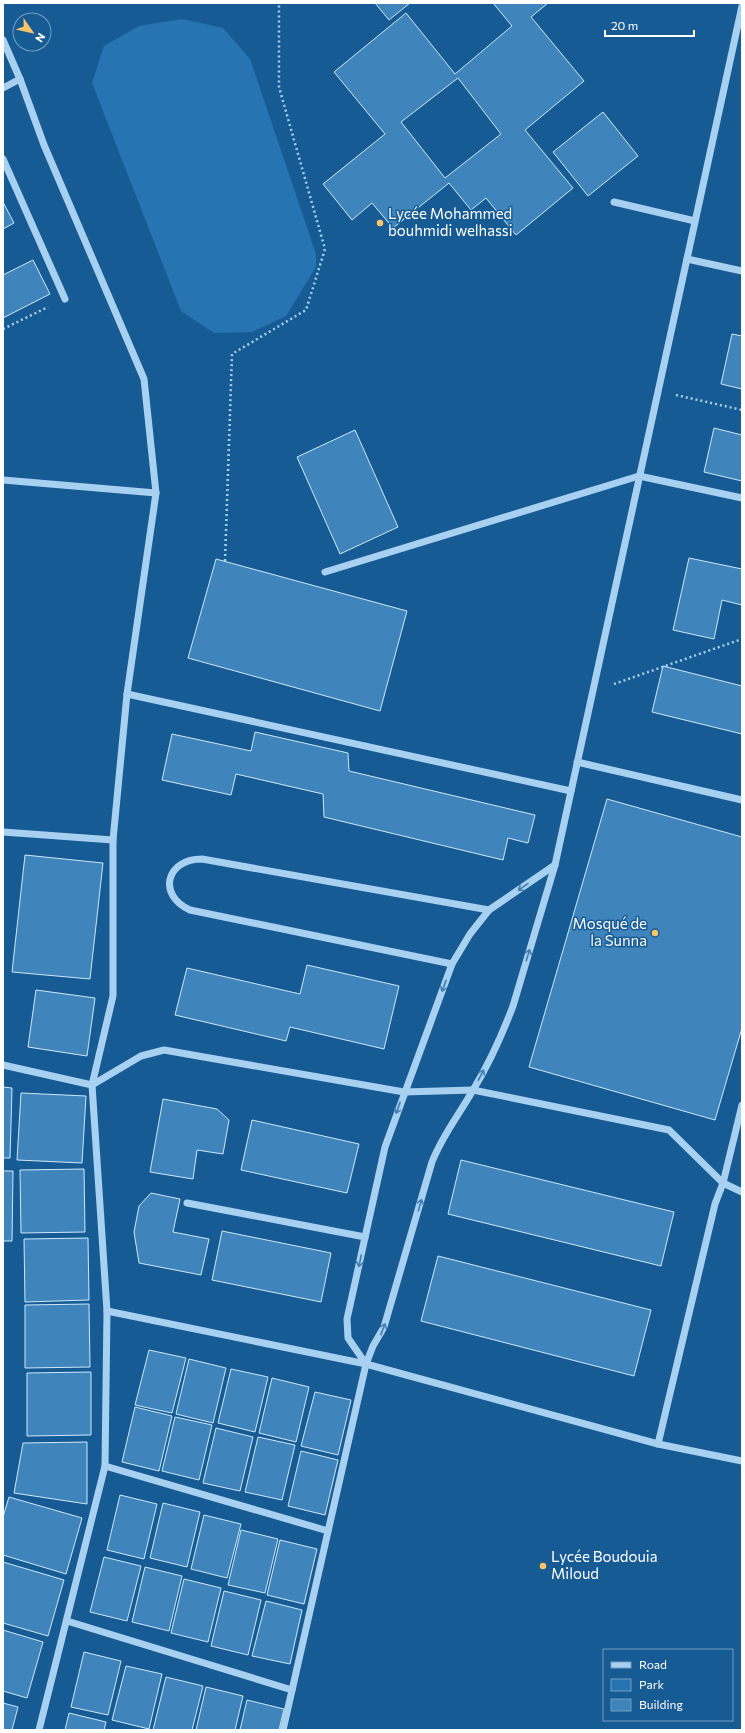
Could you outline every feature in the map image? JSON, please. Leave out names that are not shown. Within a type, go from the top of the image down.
[{"type":"street","points":[[283,1730],[366,1364],[373,1346],[384,1327],[434,1156],[449,1127],[473,1090],[505,1027],[513,1006],[555,865],[742,6]]},
{"type":"street","points":[[3,40],[20,79],[44,145],[144,378],[156,493],[127,694],[113,840],[113,996],[92,1085],[107,1311],[105,1466],[39,1730]]},
{"type":"street","points":[[3,88],[20,79]]},
{"type":"street","points":[[3,159],[65,299]]},
{"type":"street","points":[[614,202],[695,221]]},
{"type":"street","points":[[687,259],[742,271]]},
{"type":"street","points":[[325,572],[639,476],[742,498]]},
{"type":"street","points":[[3,480],[156,493]]},
{"type":"street","points":[[127,694],[571,792]]},
{"type":"street","points":[[577,762],[742,800]]},
{"type":"street","points":[[3,832],[113,840]]},
{"type":"street","points":[[452,964],[190,910],[180,905],[172,896],[169,885],[172,873],[179,864],[190,859],[202,859],[489,910]]},
{"type":"street","points":[[366,1364],[348,1338],[347,1319],[385,1147],[452,964],[470,934],[489,910],[555,865]]},
{"type":"street","points":[[3,1065],[92,1085],[141,1056],[164,1050],[404,1092],[473,1090],[669,1130],[723,1183],[742,1192]]},
{"type":"street","points":[[658,1444],[715,1204],[723,1183],[742,1105]]},
{"type":"street","points":[[187,1203],[365,1237]]},
{"type":"street","points":[[107,1311],[366,1364],[658,1444],[742,1461]]},
{"type":"street","points":[[105,1466],[328,1531]]},
{"type":"street","points":[[67,1621],[292,1690]]},
{"type":"path","points":[[225,561],[232,354],[306,310],[325,249],[279,87],[279,3]]},
{"type":"path","points":[[3,329],[65,299]]},
{"type":"path","points":[[658,391],[742,410]]},
{"type":"path","points":[[593,691],[742,639]]},
{"type":"green space","points":[[182,19],[223,28],[250,59],[316,254],[316,267],[286,316],[252,332],[214,333],[181,311],[92,83],[104,46],[139,26]]},
{"type":"building","points":[[375,3],[410,3],[389,20]]},
{"type":"building","points":[[493,3],[548,3],[531,17],[584,81],[525,130],[573,188],[516,235],[486,198],[471,210],[449,183],[393,228],[372,203],[352,220],[323,184],[385,134],[334,72],[406,13],[455,74],[512,26]],"holes":[[[458,78],[501,134],[445,178],[401,122]]]},
{"type":"building","points":[[603,112],[638,156],[588,196],[553,152]]},
{"type":"building","points":[[3,202],[14,223],[3,229]]},
{"type":"building","points":[[33,260],[50,294],[3,318],[3,275]]},
{"type":"building","points":[[732,334],[742,336],[742,389],[721,384]]},
{"type":"building","points":[[714,428],[742,435],[742,481],[704,472]]},
{"type":"building","points":[[355,430],[398,527],[340,554],[297,457]]},
{"type":"building","points":[[689,558],[742,569],[742,605],[722,600],[714,639],[673,630]]},
{"type":"building","points":[[216,559],[407,611],[380,711],[188,658]]},
{"type":"building","points":[[663,666],[742,686],[742,734],[652,712]]},
{"type":"building","points":[[255,732],[348,753],[349,771],[535,815],[528,843],[508,838],[503,860],[324,817],[323,794],[236,774],[231,795],[162,780],[172,734],[251,751]]},
{"type":"building","name":"Mosqué de la Sunna","points":[[607,799],[742,837],[742,1028],[715,1120],[529,1067]]},
{"type":"building","points":[[25,855],[103,863],[90,979],[12,972]]},
{"type":"building","points":[[307,965],[399,986],[384,1049],[290,1027],[286,1041],[175,1015],[187,968],[300,994]]},
{"type":"building","points":[[36,990],[95,998],[87,1056],[28,1047]]},
{"type":"building","points":[[3,1087],[12,1088],[10,1158],[3,1158]]},
{"type":"building","points":[[21,1093],[86,1096],[82,1163],[17,1160]]},
{"type":"building","points":[[163,1099],[217,1109],[229,1120],[223,1154],[197,1150],[193,1179],[150,1172]]},
{"type":"building","points":[[252,1120],[359,1144],[347,1193],[241,1170]]},
{"type":"building","points":[[461,1160],[674,1212],[661,1266],[448,1214]]},
{"type":"building","points":[[84,1169],[85,1232],[21,1233],[20,1170]]},
{"type":"building","points":[[3,1171],[13,1171],[12,1241],[3,1241]]},
{"type":"building","points":[[151,1193],[180,1199],[173,1232],[209,1239],[201,1275],[139,1263],[134,1232],[139,1206]]},
{"type":"building","points":[[222,1231],[331,1253],[321,1302],[212,1280]]},
{"type":"building","points":[[88,1238],[89,1300],[25,1302],[24,1239]]},
{"type":"building","points":[[438,1256],[651,1310],[634,1376],[421,1321]]},
{"type":"building","points":[[89,1304],[90,1367],[25,1368],[25,1305]]},
{"type":"building","points":[[149,1350],[186,1358],[172,1413],[135,1405]]},
{"type":"building","points":[[189,1359],[226,1368],[213,1423],[176,1414]]},
{"type":"building","points":[[231,1369],[268,1377],[255,1432],[218,1423]]},
{"type":"building","points":[[91,1372],[91,1435],[27,1436],[27,1373]]},
{"type":"building","points":[[272,1378],[309,1387],[296,1442],[259,1433]]},
{"type":"building","points":[[315,1392],[351,1400],[338,1455],[301,1446]]},
{"type":"building","points":[[135,1407],[172,1416],[159,1471],[122,1462]]},
{"type":"building","points":[[175,1417],[212,1425],[199,1480],[162,1471]]},
{"type":"building","points":[[216,1428],[253,1437],[240,1491],[203,1483]]},
{"type":"building","points":[[258,1437],[295,1445],[282,1500],[245,1492]]},
{"type":"building","points":[[87,1442],[87,1504],[14,1493],[23,1443]]},
{"type":"building","points":[[301,1451],[338,1460],[325,1515],[288,1506]]},
{"type":"building","points":[[120,1495],[157,1504],[144,1559],[107,1550]]},
{"type":"building","points":[[9,1497],[82,1518],[66,1574],[3,1555],[3,1517]]},
{"type":"building","points":[[163,1503],[200,1512],[187,1567],[150,1558]]},
{"type":"building","points":[[204,1515],[241,1524],[227,1578],[191,1569]]},
{"type":"building","points":[[241,1530],[278,1539],[265,1593],[228,1585]]},
{"type":"building","points":[[280,1540],[317,1549],[304,1604],[267,1595]]},
{"type":"building","points":[[104,1557],[141,1566],[127,1621],[90,1612]]},
{"type":"building","points":[[3,1562],[64,1580],[48,1636],[3,1623]]},
{"type":"building","points":[[145,1567],[182,1576],[169,1631],[132,1622]]},
{"type":"building","points":[[184,1579],[221,1588],[208,1642],[171,1633]]},
{"type":"building","points":[[224,1591],[261,1600],[248,1655],[211,1646]]},
{"type":"building","points":[[266,1601],[302,1610],[290,1664],[252,1656]]},
{"type":"building","points":[[3,1630],[43,1642],[27,1698],[3,1691]]},
{"type":"building","points":[[84,1652],[121,1661],[108,1715],[71,1707]]},
{"type":"building","points":[[126,1666],[162,1674],[149,1729],[112,1720]]},
{"type":"building","points":[[166,1677],[203,1686],[192,1730],[153,1730]]},
{"type":"building","points":[[206,1687],[243,1696],[235,1730],[196,1730]]},
{"type":"building","points":[[247,1700],[284,1709],[279,1730],[240,1730]]},
{"type":"building","points":[[3,1703],[18,1707],[12,1730],[3,1730]]},
{"type":"building","points":[[69,1713],[106,1722],[104,1730],[65,1730]]},
{"type":"place","name":"Lycée Mohammed bouhmidi welhassi","points":[[380,223]]},
{"type":"place","name":"Mosqué de la Sunna","points":[[655,933]]},
{"type":"place","name":"Lycée Boudouia Miloud","points":[[543,1566]]}]
